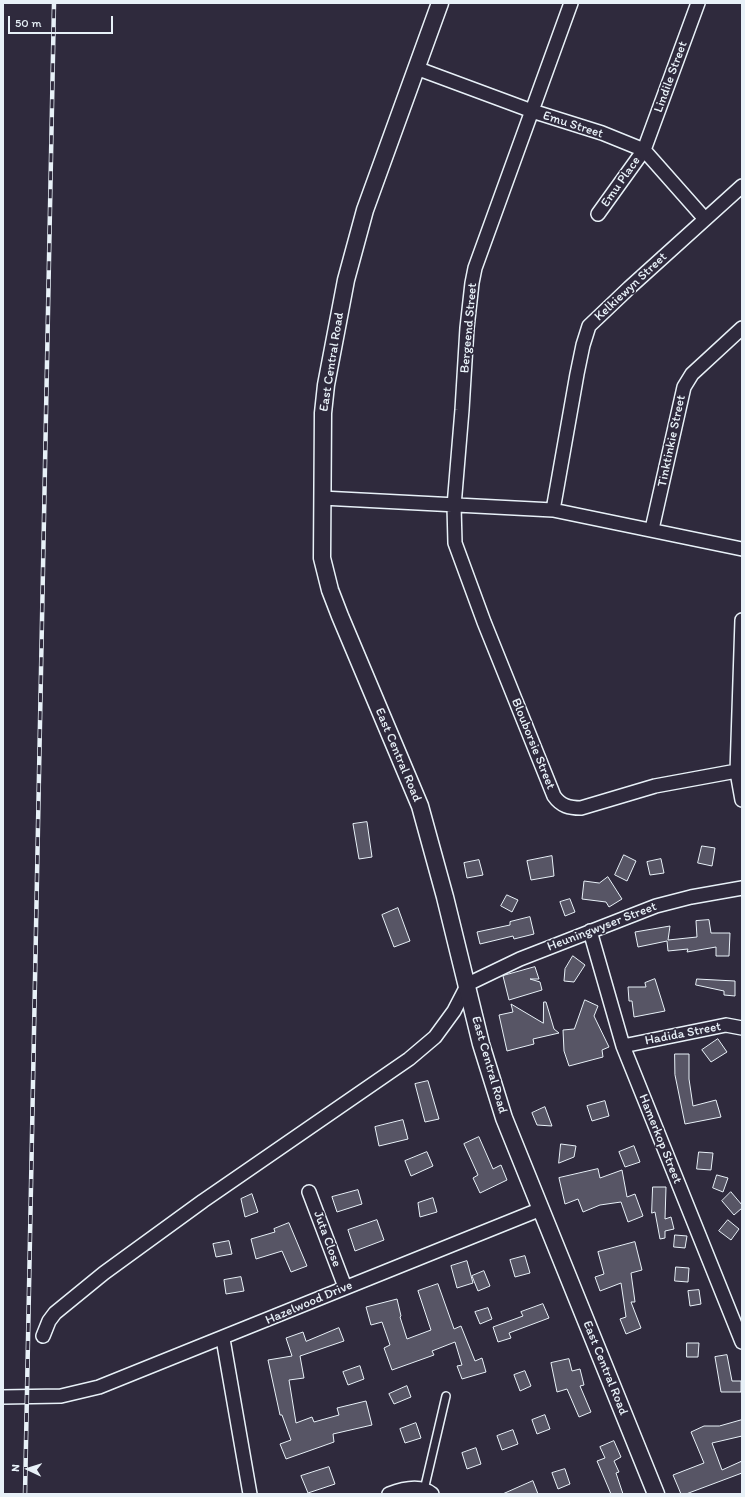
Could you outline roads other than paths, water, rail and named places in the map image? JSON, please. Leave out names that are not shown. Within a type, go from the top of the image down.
[{"type":"street","name":"East Central Road","points":[[440,3],[365,210],[346,280],[326,386],[323,413],[322,558],[330,590],[420,806],[468,984],[492,1084],[656,1494]]},
{"type":"street","name":"Bergeend Street","points":[[454,506],[462,410],[466,328],[472,283],[571,3]]},
{"type":"street","name":"Lindile Street","points":[[644,150],[698,3]]},
{"type":"street","name":"Emu Street","points":[[416,68],[532,111],[602,133],[644,150],[706,219]]},
{"type":"street","name":"Emu Place","points":[[598,214],[644,150]]},
{"type":"street","name":"Kelkiewyn Street","points":[[553,510],[577,374],[589,326],[742,186]]},
{"type":"street","name":"Tinktinkie Street","points":[[652,529],[684,387],[692,374],[742,328]]},
{"type":"street","points":[[322,498],[553,510],[652,529],[742,549]]},
{"type":"street","name":"Blouborsie Street","points":[[454,506],[455,543],[461,563],[551,789],[558,802],[572,808],[581,808],[655,786],[739,771]]},
{"type":"street","points":[[742,620],[739,771],[742,800]]},
{"type":"street","name":"Heuningwyser Street","points":[[468,984],[520,959],[656,906],[742,888]]},
{"type":"street","name":"Hamerkop Street","points":[[590,931],[623,1046],[742,1342]]},
{"type":"street","points":[[43,1336],[49,1321],[55,1313],[104,1273],[203,1202],[409,1059],[435,1037],[454,1011],[468,984]]},
{"type":"street","name":"Hadida Street","points":[[623,1046],[721,1026],[734,1026],[742,1028]]},
{"type":"street","name":"Juta Close","points":[[309,1192],[345,1287]]},
{"type":"street","name":"Hazelwood Drive","points":[[3,1397],[47,1396],[80,1392],[99,1387],[223,1339],[345,1287],[541,1209]]},
{"type":"street","points":[[223,1339],[250,1494]]},
{"type":"street","points":[[389,1494],[409,1488],[428,1492]]},
{"type":"lane","points":[[428,1492],[446,1396]]},
{"type":"railway","points":[[25,1494],[54,3]]}]
